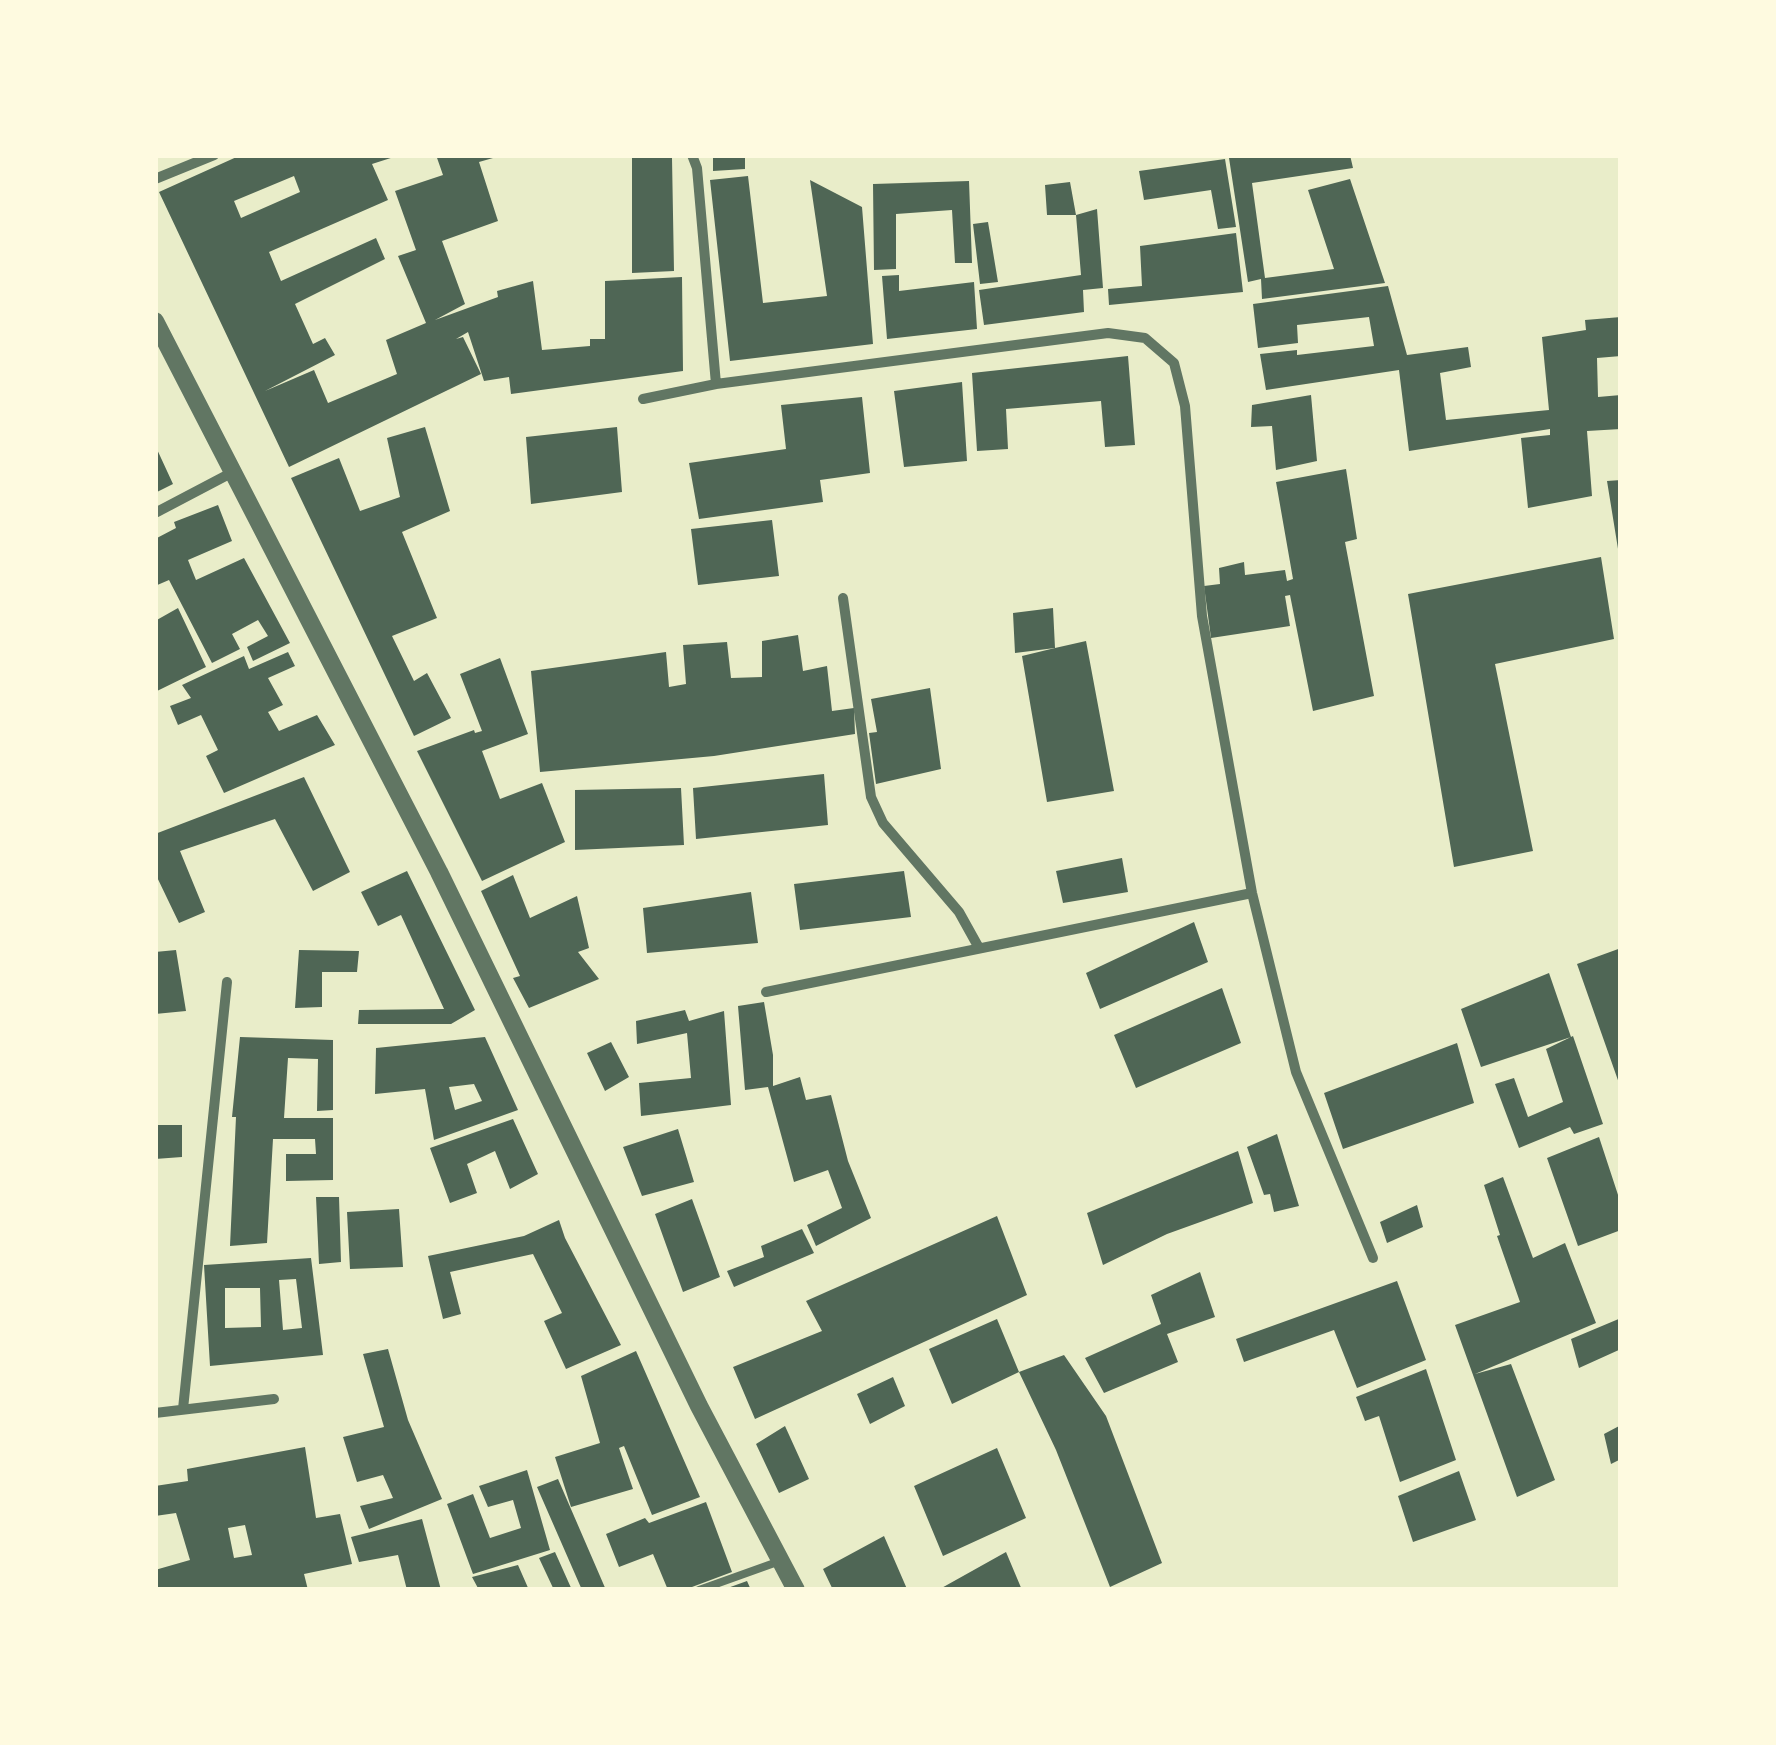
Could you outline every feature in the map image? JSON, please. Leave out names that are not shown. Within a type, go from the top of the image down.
[{"type":"street","points":[[155,179],[214,155]]},
{"type":"street","points":[[692,155],[697,168],[716,384]]},
{"type":"street","points":[[155,321],[438,872],[700,1406],[796,1590]]},
{"type":"street","points":[[643,399],[716,384],[1108,332],[1145,338],[1174,363],[1185,406],[1202,616],[1252,893],[1296,1072],[1373,1258]]},
{"type":"street","points":[[155,513],[233,472]]},
{"type":"street","points":[[843,598],[872,797],[883,823],[959,912],[979,948]]},
{"type":"street","points":[[766,992],[1252,893]]},
{"type":"street","points":[[182,1410],[227,982]]},
{"type":"street","points":[[155,1412],[274,1399]]},
{"type":"lane","points":[[700,1590],[780,1561]]},
{"type":"building","points":[[241,155],[397,156],[372,164],[388,200],[269,252],[281,281],[376,238],[385,259],[295,304],[313,344],[325,338],[335,355],[265,391],[314,370],[328,403],[397,374],[386,340],[426,323],[398,256],[416,250],[395,191],[443,175],[436,155],[500,156],[479,162],[498,221],[442,241],[465,304],[435,320],[498,297],[497,291],[533,281],[542,350],[590,346],[590,339],[605,339],[605,281],[682,277],[683,371],[511,394],[509,377],[484,381],[468,332],[456,339],[463,337],[481,374],[289,467],[159,192]],"holes":[[[294,176],[300,192],[241,218],[234,201]]]},
{"type":"building","points":[[713,155],[745,155],[745,169],[713,171]]},
{"type":"building","points":[[1350,155],[1353,168],[1252,183],[1265,278],[1334,269],[1308,190],[1350,179],[1385,283],[1262,299],[1261,279],[1248,282],[1229,158]]},
{"type":"building","points":[[632,156],[672,158],[674,271],[632,273]]},
{"type":"building","points":[[1225,159],[1236,227],[1218,229],[1211,190],[1144,200],[1139,171]]},
{"type":"building","points":[[748,176],[763,303],[827,296],[810,180],[862,207],[873,344],[730,361],[710,180]]},
{"type":"building","points":[[969,181],[972,263],[955,263],[952,210],[896,214],[896,269],[874,270],[873,184]]},
{"type":"building","points":[[1070,182],[1076,215],[1047,215],[1045,185]]},
{"type":"building","points":[[1097,209],[1103,288],[1083,290],[1084,312],[984,325],[979,290],[1081,275],[1076,215]]},
{"type":"building","points":[[988,222],[998,282],[980,284],[973,224]]},
{"type":"building","points":[[1236,233],[1243,292],[1109,305],[1108,289],[1142,286],[1140,246]]},
{"type":"building","points":[[899,275],[899,291],[974,282],[977,329],[887,339],[882,276]]},
{"type":"building","points":[[1388,286],[1407,355],[1468,347],[1471,367],[1440,373],[1446,420],[1549,410],[1542,337],[1586,330],[1585,320],[1621,317],[1621,356],[1597,358],[1598,397],[1621,395],[1621,429],[1587,431],[1592,496],[1528,508],[1521,438],[1550,435],[1550,429],[1409,451],[1399,370],[1266,390],[1260,354],[1297,350],[1297,355],[1374,346],[1369,317],[1297,325],[1298,343],[1258,348],[1253,304]]},
{"type":"building","points":[[1128,356],[1135,445],[1105,447],[1101,401],[1006,409],[1008,449],[977,451],[972,373]]},
{"type":"building","points":[[962,382],[967,461],[904,467],[894,391]]},
{"type":"building","points":[[1311,395],[1317,461],[1276,470],[1272,426],[1251,427],[1252,405]]},
{"type":"building","points":[[862,397],[870,473],[820,480],[823,502],[699,519],[689,463],[786,449],[781,405]]},
{"type":"building","points":[[425,427],[450,511],[402,532],[437,618],[392,636],[414,681],[427,673],[451,718],[414,736],[291,478],[339,458],[360,511],[400,497],[387,438]]},
{"type":"building","points":[[617,427],[622,492],[531,504],[526,437]]},
{"type":"building","points":[[155,445],[173,484],[155,493]]},
{"type":"building","points":[[1346,469],[1357,539],[1345,542],[1374,696],[1313,711],[1290,595],[1285,596],[1290,626],[1211,638],[1204,586],[1220,584],[1219,568],[1244,562],[1245,575],[1285,570],[1287,581],[1293,579],[1276,482]]},
{"type":"building","points":[[1621,480],[1621,555],[1619,555],[1607,481]]},
{"type":"building","points":[[218,505],[232,541],[188,560],[196,580],[244,558],[290,643],[253,661],[247,647],[268,636],[258,620],[232,634],[240,649],[212,663],[169,580],[155,586],[155,539],[176,528],[174,522]]},
{"type":"building","points":[[772,520],[779,576],[698,585],[691,529]]},
{"type":"building","points":[[1601,557],[1614,639],[1495,664],[1533,851],[1454,867],[1408,594]]},
{"type":"building","points":[[178,608],[206,667],[155,692],[155,621]]},
{"type":"building","points":[[1053,608],[1055,648],[1015,653],[1013,613]]},
{"type":"building","points":[[798,635],[803,671],[827,666],[832,711],[854,708],[855,734],[714,756],[540,772],[531,671],[666,652],[669,687],[686,684],[683,645],[727,642],[731,678],[762,677],[762,641]]},
{"type":"building","points":[[1086,641],[1114,791],[1047,802],[1022,656]]},
{"type":"building","points":[[288,652],[295,666],[268,678],[283,705],[268,712],[279,731],[317,715],[335,745],[224,793],[206,756],[218,750],[201,715],[178,725],[170,706],[191,698],[182,685],[244,656],[249,669]]},
{"type":"building","points":[[500,658],[528,734],[482,751],[500,799],[542,783],[565,842],[482,881],[417,751],[474,730],[482,731],[460,674]]},
{"type":"building","points":[[930,688],[941,769],[876,784],[869,733],[877,732],[871,699]]},
{"type":"building","points":[[824,774],[828,825],[696,839],[693,788]]},
{"type":"building","points":[[304,777],[350,872],[313,891],[275,819],[180,851],[205,912],[179,923],[155,873],[155,834]]},
{"type":"building","points":[[681,788],[684,845],[575,850],[575,790]]},
{"type":"building","points":[[1122,858],[1128,892],[1063,903],[1056,871]]},
{"type":"building","points":[[407,871],[475,1010],[451,1024],[358,1024],[359,1010],[444,1009],[401,915],[378,926],[361,892]]},
{"type":"building","points":[[904,871],[911,917],[800,930],[794,884]]},
{"type":"building","points":[[513,875],[530,918],[577,896],[589,948],[578,952],[599,979],[529,1008],[513,978],[520,976],[481,891]]},
{"type":"building","points":[[751,892],[758,943],[647,953],[643,908]]},
{"type":"building","points":[[1194,922],[1208,962],[1100,1009],[1086,973]]},
{"type":"building","points":[[1621,948],[1621,1086],[1620,1086],[1577,964]]},
{"type":"building","points":[[176,950],[186,1011],[155,1014],[155,952]]},
{"type":"building","points":[[299,950],[359,951],[357,972],[322,972],[322,1007],[295,1008]]},
{"type":"building","points":[[1549,973],[1571,1037],[1481,1067],[1461,1009]]},
{"type":"building","points":[[1222,988],[1241,1043],[1136,1088],[1114,1035]]},
{"type":"building","points":[[764,1002],[773,1055],[773,1086],[800,1077],[806,1100],[831,1095],[848,1161],[871,1218],[816,1246],[807,1225],[842,1208],[828,1170],[794,1182],[768,1087],[745,1090],[738,1006]]},
{"type":"building","points":[[685,1010],[689,1021],[724,1011],[731,1105],[641,1116],[639,1083],[691,1078],[687,1033],[637,1044],[636,1021]]},
{"type":"building","points":[[1573,1036],[1603,1124],[1574,1134],[1570,1127],[1519,1148],[1495,1084],[1514,1078],[1528,1117],[1563,1102],[1546,1049]]},
{"type":"building","points":[[240,1037],[333,1040],[333,1110],[317,1111],[318,1059],[288,1058],[284,1118],[333,1118],[333,1180],[286,1181],[286,1154],[316,1154],[315,1139],[273,1139],[267,1243],[230,1246],[236,1117],[232,1117]]},
{"type":"building","points":[[485,1037],[518,1110],[434,1140],[425,1089],[375,1094],[376,1048]],"holes":[[[474,1084],[482,1101],[455,1110],[449,1087]]]},
{"type":"building","points":[[611,1042],[629,1077],[605,1091],[587,1053]]},
{"type":"building","points":[[1457,1043],[1474,1103],[1343,1149],[1324,1093]]},
{"type":"building","points":[[513,1119],[538,1174],[510,1189],[495,1151],[467,1164],[477,1193],[450,1203],[430,1148]]},
{"type":"building","points":[[155,1125],[182,1125],[182,1157],[155,1159]]},
{"type":"building","points":[[678,1129],[694,1182],[642,1196],[623,1147]]},
{"type":"building","points":[[1277,1134],[1299,1206],[1274,1212],[1270,1194],[1264,1195],[1247,1147]]},
{"type":"building","points":[[1599,1137],[1621,1204],[1621,1230],[1578,1246],[1547,1158]]},
{"type":"building","points":[[1238,1151],[1253,1203],[1167,1234],[1103,1265],[1087,1213]]},
{"type":"building","points":[[1503,1177],[1533,1258],[1565,1243],[1596,1323],[1475,1374],[1511,1364],[1555,1480],[1517,1497],[1455,1325],[1520,1302],[1484,1185]]},
{"type":"building","points":[[316,1197],[339,1197],[341,1262],[319,1264]]},
{"type":"building","points":[[692,1199],[720,1277],[683,1292],[655,1214]]},
{"type":"building","points":[[1417,1205],[1423,1227],[1387,1243],[1380,1222]]},
{"type":"building","points":[[399,1209],[403,1267],[350,1269],[347,1212]]},
{"type":"building","points":[[997,1216],[1027,1295],[755,1419],[733,1367],[822,1331],[806,1301]]},
{"type":"building","points":[[559,1220],[621,1345],[566,1369],[544,1321],[562,1313],[533,1254],[450,1272],[461,1314],[443,1319],[428,1256],[524,1236]]},
{"type":"building","points":[[802,1229],[814,1253],[734,1287],[727,1271],[764,1257],[761,1246]]},
{"type":"building","points":[[311,1258],[323,1355],[210,1366],[204,1265]],"holes":[[[296,1279],[302,1328],[283,1330],[279,1280]],[[225,1288],[260,1288],[261,1327],[225,1328]]]},
{"type":"building","points":[[1200,1272],[1215,1317],[1167,1334],[1178,1362],[1104,1393],[1085,1358],[1161,1324],[1151,1295]]},
{"type":"building","points":[[1397,1281],[1426,1360],[1357,1388],[1334,1330],[1244,1362],[1236,1339]]},
{"type":"building","points":[[1621,1318],[1621,1349],[1579,1368],[1571,1339]]},
{"type":"building","points":[[997,1319],[1019,1372],[952,1404],[929,1349]]},
{"type":"building","points":[[388,1349],[408,1420],[442,1499],[369,1529],[360,1506],[393,1498],[383,1475],[357,1482],[343,1437],[384,1427],[363,1354]]},
{"type":"building","points":[[636,1351],[700,1497],[652,1515],[624,1446],[619,1448],[633,1489],[571,1507],[555,1457],[600,1443],[581,1376]]},
{"type":"building","points":[[1064,1355],[1106,1416],[1162,1563],[1110,1587],[1056,1450],[1019,1372]]},
{"type":"building","points":[[1426,1369],[1456,1460],[1400,1482],[1379,1416],[1365,1421],[1356,1397]]},
{"type":"building","points":[[893,1377],[905,1406],[870,1424],[857,1394]]},
{"type":"building","points":[[1621,1425],[1621,1459],[1611,1464],[1604,1434]]},
{"type":"building","points":[[785,1426],[809,1479],[779,1493],[756,1444]]},
{"type":"building","points":[[305,1447],[316,1518],[340,1514],[352,1564],[304,1574],[308,1590],[155,1590],[155,1570],[190,1560],[176,1513],[155,1516],[155,1486],[188,1481],[187,1469]],"holes":[[[245,1525],[252,1555],[234,1558],[228,1528]]]},
{"type":"building","points":[[997,1448],[1026,1518],[943,1556],[914,1486]]},
{"type":"building","points":[[527,1470],[550,1550],[473,1574],[447,1504],[473,1494],[490,1538],[521,1528],[513,1500],[488,1507],[479,1486]]},
{"type":"building","points":[[1459,1471],[1476,1520],[1413,1542],[1398,1496]]},
{"type":"building","points":[[558,1479],[606,1590],[582,1590],[537,1487]]},
{"type":"building","points":[[706,1502],[732,1572],[684,1590],[668,1590],[653,1554],[619,1567],[606,1534],[645,1518],[649,1523]]},
{"type":"building","points":[[422,1519],[441,1590],[407,1590],[398,1555],[359,1562],[351,1537]]},
{"type":"building","points":[[884,1536],[907,1589],[833,1590],[823,1569]]},
{"type":"building","points":[[555,1552],[572,1590],[554,1590],[539,1558]]},
{"type":"building","points":[[1006,1552],[1022,1590],[938,1590]]},
{"type":"building","points":[[518,1565],[529,1590],[479,1590],[472,1577]]},
{"type":"building","points":[[747,1581],[751,1590],[722,1590]]}]
